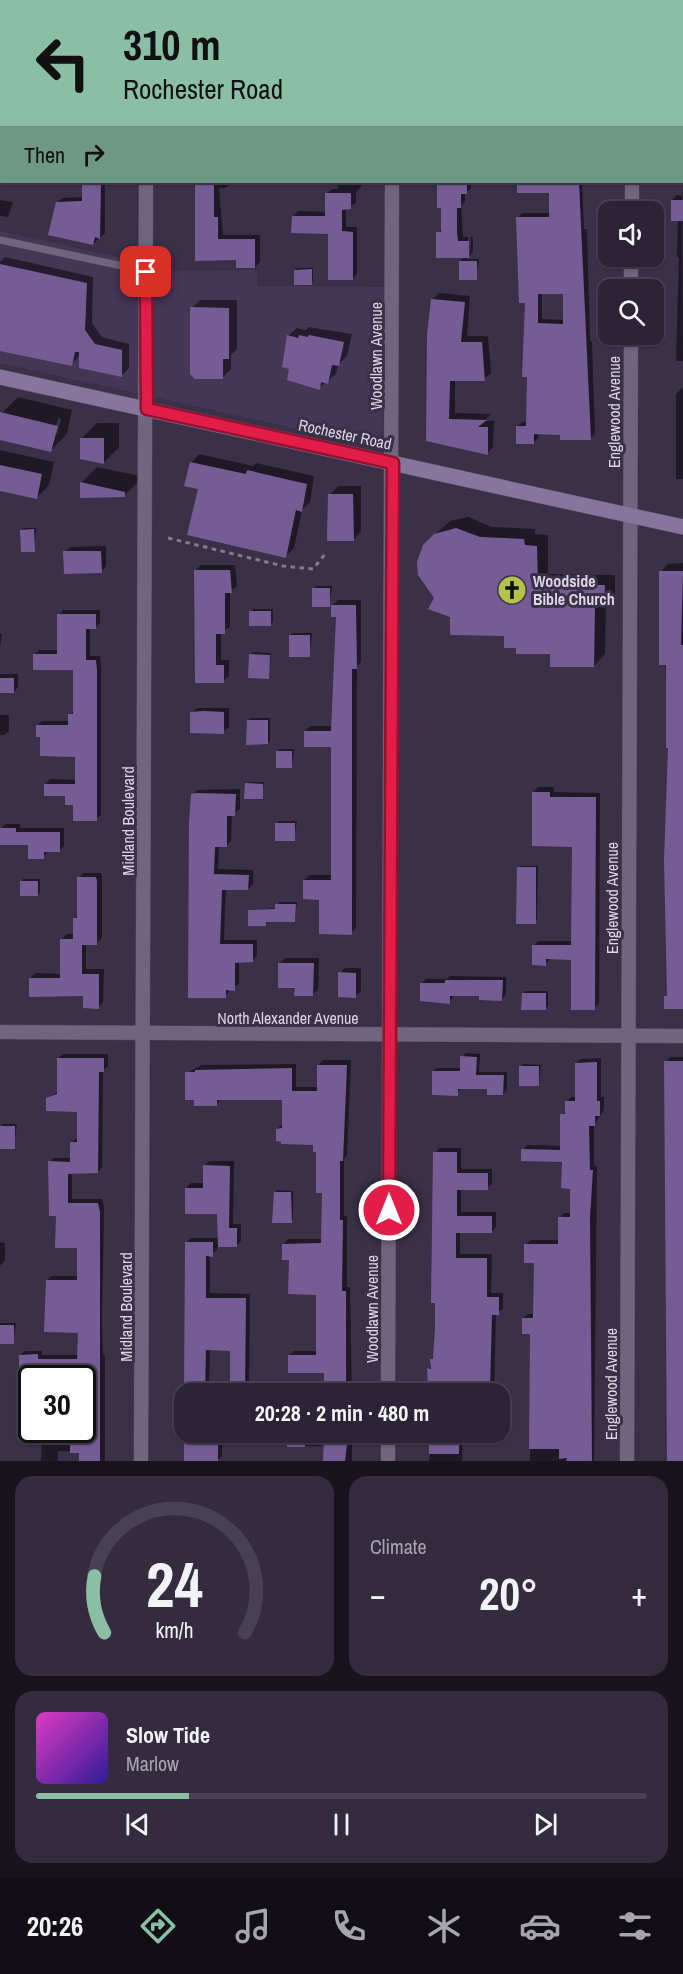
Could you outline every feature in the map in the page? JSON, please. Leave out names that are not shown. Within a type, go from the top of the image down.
[{"type":"main road","name":"Rochester Road","points":[[0,376],[683,527]]},
{"type":"street","name":"Midland Boulevard","points":[[141,1461],[147,409],[146,183]]},
{"type":"street","name":"Woodlawn Avenue","points":[[388,1383],[393,463],[392,183]]},
{"type":"street","points":[[632,183],[632,201]]},
{"type":"street","name":"Englewood Avenue","points":[[627,1461],[631,345]]},
{"type":"street","name":"North Alexander Avenue","points":[[0,1032],[683,1036]]},
{"type":"street","points":[[388,1443],[388,1461]]},
{"type":"lane","points":[[0,240],[146,272]]},
{"type":"path","points":[[168,538],[283,566],[313,569],[326,553]]},
{"type":"shaded area","points":[[0,231],[131,260],[160,271],[257,270],[257,286],[384,287],[382,433],[370,445],[0,363]]},
{"type":"building","points":[[82,183],[101,183],[100,239],[95,237],[93,245],[48,235],[56,202],[82,201]]},
{"type":"building","points":[[195,183],[214,183],[214,217],[218,217],[218,239],[255,239],[255,268],[236,268],[236,260],[195,261]]},
{"type":"building","points":[[437,183],[467,183],[467,194],[461,194],[461,208],[457,208],[457,232],[458,241],[469,241],[469,258],[436,258],[436,232],[441,232],[441,208],[437,208]]},
{"type":"building","points":[[517,183],[579,183],[591,440],[560,440],[560,435],[534,434],[534,444],[516,444],[516,426],[526,426],[527,377],[522,377],[525,303],[519,303],[516,217],[549,217],[549,193],[517,193]],"holes":[[[538,294],[563,294],[563,324],[538,323]]]},
{"type":"building","points":[[325,193],[351,193],[351,209],[342,210],[342,231],[353,232],[353,280],[328,280],[328,234],[291,233],[292,216],[325,216]]},
{"type":"building","points":[[671,200],[683,200],[683,221],[671,221]]},
{"type":"building","points":[[459,261],[477,261],[477,280],[459,280]]},
{"type":"building","points":[[0,264],[87,283],[85,330],[95,344],[122,350],[122,377],[79,368],[79,352],[75,352],[72,366],[0,351]]},
{"type":"building","points":[[312,269],[312,285],[294,285],[294,270]]},
{"type":"building","points":[[431,299],[465,302],[461,342],[482,342],[485,381],[450,381],[449,419],[487,420],[478,427],[488,427],[488,455],[426,441],[427,335]]},
{"type":"building","points":[[190,307],[229,308],[229,359],[223,359],[223,379],[195,379],[190,374]]},
{"type":"building","points":[[287,335],[298,338],[299,335],[308,337],[309,335],[344,342],[339,366],[332,365],[328,384],[321,382],[320,390],[287,380],[289,369],[282,367]]},
{"type":"building","points":[[0,412],[58,426],[51,452],[0,440]]},
{"type":"building","points":[[80,438],[104,438],[104,464],[80,459]]},
{"type":"building","points":[[190,462],[246,474],[247,470],[307,484],[302,512],[296,510],[286,558],[187,535],[198,489],[184,486]]},
{"type":"building","points":[[0,465],[42,474],[37,499],[0,491]]},
{"type":"building","points":[[80,482],[125,492],[125,497],[80,498]]},
{"type":"building","points":[[328,494],[353,494],[354,541],[327,541]]},
{"type":"building","points":[[456,528],[480,537],[524,539],[525,545],[537,546],[538,585],[605,585],[604,607],[595,607],[594,667],[550,667],[550,654],[516,654],[516,648],[504,648],[504,636],[450,635],[450,617],[428,609],[434,598],[418,575],[417,562],[423,545],[434,534]]},
{"type":"building","points":[[34,529],[35,552],[21,552],[20,530]]},
{"type":"building","points":[[63,551],[101,551],[102,573],[64,574]]},
{"type":"building","points":[[194,570],[230,570],[232,593],[225,593],[225,634],[216,634],[216,665],[224,665],[224,683],[195,683]]},
{"type":"building","points":[[659,571],[683,571],[681,645],[683,645],[683,1009],[664,1009],[664,996],[667,996],[664,861],[668,748],[666,748],[666,665],[659,665]]},
{"type":"building","points":[[312,588],[330,588],[330,607],[312,607]]},
{"type":"building","points":[[331,605],[356,605],[357,669],[352,669],[352,935],[319,934],[319,900],[303,899],[303,880],[331,880],[331,747],[304,747],[304,731],[331,731],[336,617],[331,617]]},
{"type":"building","points":[[249,611],[271,611],[271,626],[249,626]]},
{"type":"building","points":[[57,614],[96,614],[96,629],[86,629],[86,660],[96,660],[97,670],[97,821],[73,821],[73,805],[65,805],[65,796],[44,796],[44,784],[75,784],[75,757],[40,756],[40,737],[36,737],[36,725],[68,725],[68,714],[73,714],[73,670],[33,670],[33,654],[57,654]]},
{"type":"building","points":[[289,635],[310,635],[310,657],[289,657]]},
{"type":"building","points":[[249,654],[270,655],[269,679],[248,678]]},
{"type":"building","points":[[0,678],[14,678],[14,693],[0,693]]},
{"type":"building","points":[[190,712],[224,712],[224,734],[190,733]]},
{"type":"building","points":[[247,720],[268,720],[268,744],[246,745]]},
{"type":"building","points":[[276,751],[292,751],[292,768],[276,768]]},
{"type":"building","points":[[245,783],[263,784],[263,799],[244,799]]},
{"type":"building","points":[[532,792],[550,792],[550,797],[596,797],[595,1010],[571,1010],[571,960],[546,959],[546,966],[532,965],[532,945],[571,945],[572,847],[532,846]]},
{"type":"building","points":[[191,794],[236,794],[235,816],[227,816],[227,847],[215,847],[214,874],[249,875],[248,890],[222,890],[220,944],[253,944],[253,962],[235,963],[235,991],[226,990],[226,998],[188,998],[189,822]]},
{"type":"building","points":[[275,823],[295,823],[295,841],[275,841]]},
{"type":"building","points":[[0,828],[16,828],[16,832],[60,832],[60,852],[44,852],[44,859],[28,859],[28,845],[0,845]]},
{"type":"building","points":[[517,867],[536,867],[536,924],[516,924]]},
{"type":"building","points":[[77,877],[96,877],[97,881],[97,945],[82,945],[82,974],[99,974],[99,1009],[83,1008],[83,996],[29,997],[29,978],[60,978],[60,939],[73,939],[73,918],[77,918]]},
{"type":"building","points":[[20,881],[38,881],[38,896],[20,896]]},
{"type":"building","points":[[275,904],[296,904],[295,922],[266,922],[266,926],[248,926],[248,910],[275,909]]},
{"type":"building","points":[[278,963],[314,963],[313,996],[294,996],[295,988],[278,988]]},
{"type":"building","points":[[338,972],[356,973],[356,998],[338,997]]},
{"type":"building","points":[[445,980],[503,980],[502,1001],[479,1000],[479,996],[450,996],[450,1004],[420,1001],[420,983],[445,983]]},
{"type":"building","points":[[522,993],[546,993],[546,1010],[521,1010]]},
{"type":"building","points":[[460,1056],[477,1057],[476,1075],[504,1075],[503,1095],[487,1095],[487,1089],[458,1089],[458,1096],[432,1095],[432,1071],[460,1071]]},
{"type":"building","points":[[57,1058],[104,1058],[104,1072],[99,1072],[98,1173],[68,1174],[68,1203],[98,1203],[100,1212],[100,1461],[79,1461],[79,1453],[70,1453],[70,1443],[96,1443],[96,1365],[19,1365],[19,1355],[38,1354],[38,1359],[77,1359],[78,1333],[44,1332],[46,1280],[77,1280],[77,1248],[55,1248],[56,1216],[49,1216],[48,1161],[70,1162],[70,1142],[77,1142],[77,1112],[46,1111],[46,1098],[57,1094]]},
{"type":"building","points":[[664,1061],[683,1061],[683,1461],[667,1461]]},
{"type":"building","points":[[597,1062],[597,1101],[600,1101],[600,1116],[595,1116],[595,1126],[589,1126],[590,1170],[593,1170],[590,1217],[592,1461],[566,1461],[567,1458],[559,1459],[559,1449],[529,1449],[530,1334],[522,1334],[522,1318],[533,1318],[534,1263],[524,1263],[524,1244],[558,1244],[558,1217],[570,1217],[570,1189],[561,1188],[562,1162],[521,1161],[521,1149],[560,1150],[560,1114],[565,1114],[565,1101],[575,1101],[575,1063]]},
{"type":"building","points":[[317,1065],[347,1065],[343,1161],[340,1161],[340,1220],[343,1220],[342,1291],[346,1291],[346,1383],[324,1383],[324,1373],[288,1373],[288,1355],[316,1355],[316,1295],[288,1294],[289,1260],[282,1260],[282,1244],[321,1243],[322,1193],[316,1193],[316,1152],[313,1152],[313,1145],[281,1144],[276,1141],[276,1129],[282,1128],[282,1100],[217,1100],[217,1106],[194,1106],[194,1100],[185,1100],[185,1072],[292,1068],[292,1091],[317,1091]]},
{"type":"building","points":[[519,1066],[539,1066],[539,1086],[519,1086]]},
{"type":"building","points":[[0,1126],[15,1126],[15,1149],[0,1149]]},
{"type":"building","points":[[433,1152],[457,1152],[457,1173],[488,1173],[488,1190],[457,1190],[457,1216],[492,1216],[492,1233],[456,1233],[456,1258],[487,1258],[487,1297],[499,1297],[499,1315],[492,1315],[490,1383],[428,1383],[427,1368],[431,1369],[430,1359],[433,1359],[435,1328],[435,1303],[431,1303]]},
{"type":"building","points":[[203,1165],[230,1166],[229,1228],[237,1228],[237,1247],[218,1247],[217,1214],[185,1214],[185,1188],[203,1188]]},
{"type":"building","points":[[274,1192],[291,1192],[292,1223],[272,1223]]},
{"type":"building","points":[[185,1242],[213,1242],[213,1257],[206,1256],[206,1298],[246,1298],[245,1383],[230,1383],[230,1351],[206,1350],[205,1383],[184,1383]]},
{"type":"building","points":[[0,1325],[14,1325],[14,1344],[0,1344]]},
{"type":"building","points":[[40,1443],[58,1443],[58,1445],[40,1445]]},
{"type":"building","points":[[184,1443],[218,1443],[218,1461],[184,1461]]},
{"type":"building","points":[[287,1443],[305,1443],[305,1447],[287,1447]]},
{"type":"building","points":[[324,1443],[347,1443],[345,1461],[323,1461]]},
{"type":"building","points":[[429,1443],[459,1443],[459,1454],[429,1454]]},
{"type":"place","name":"Woodside Bible Church","points":[[512,590]]},
{"type":"route","points":[[146,272],[147,409],[393,463],[389,1210]]}]
